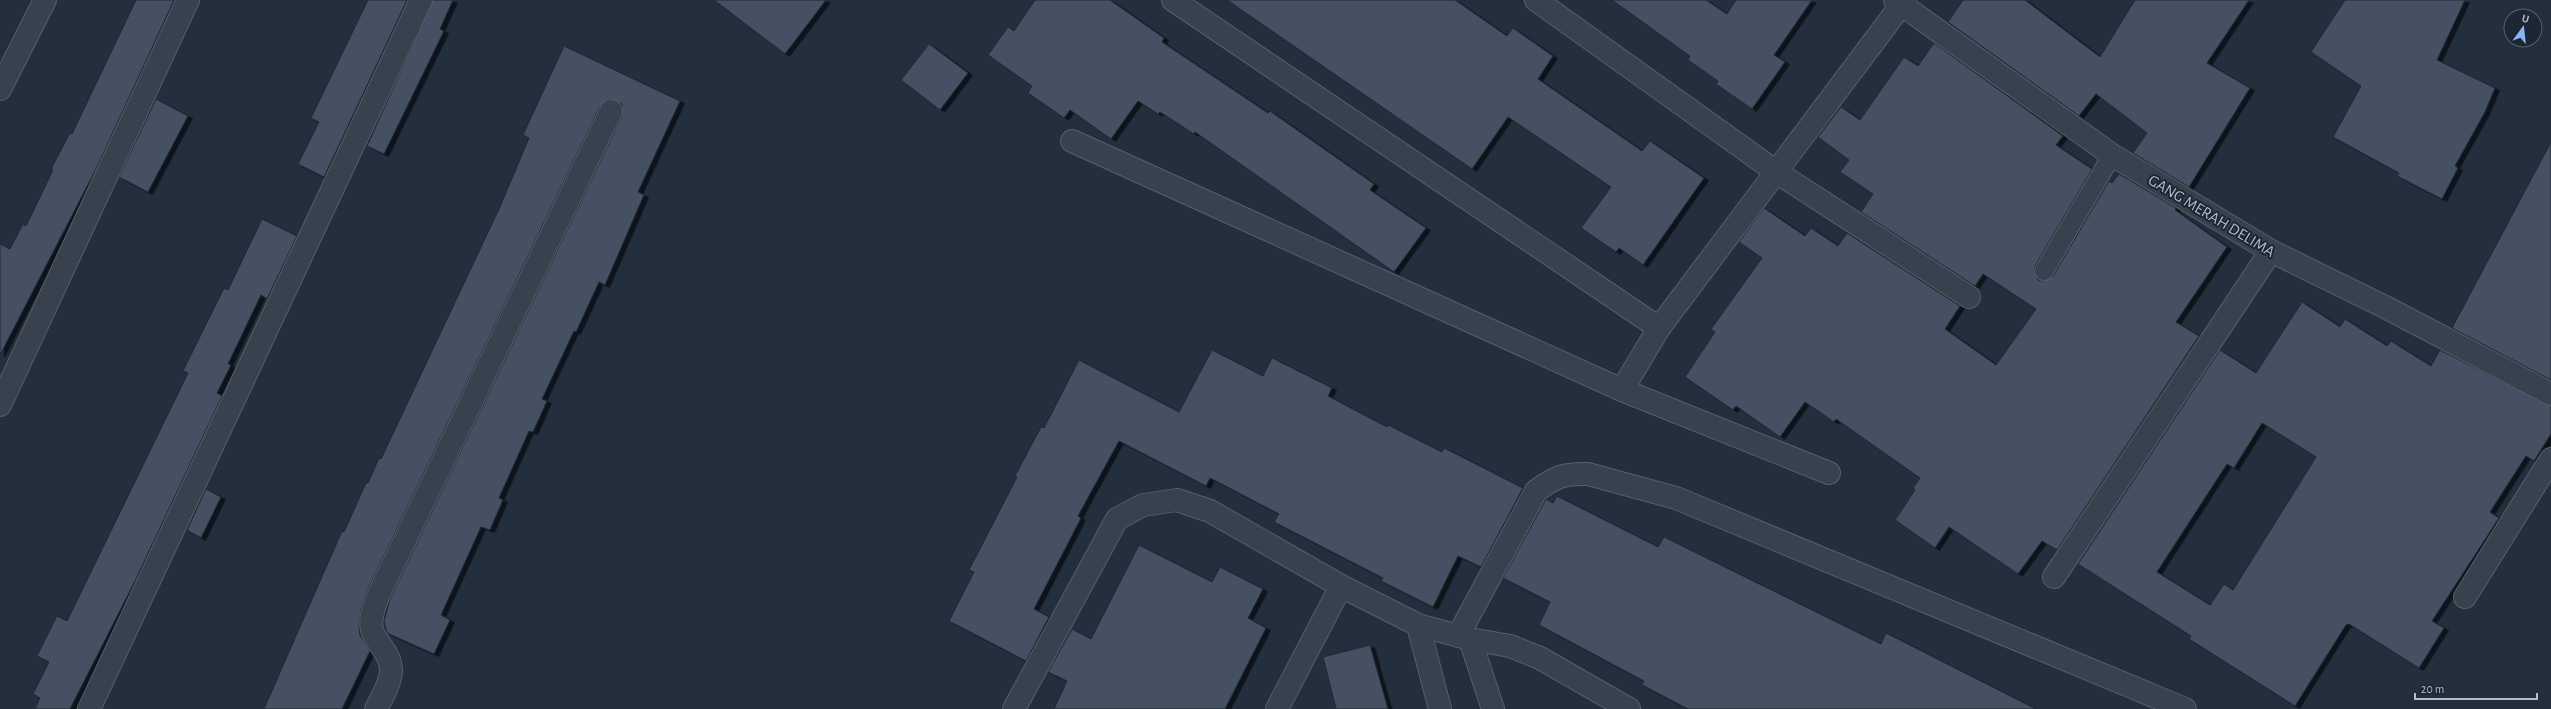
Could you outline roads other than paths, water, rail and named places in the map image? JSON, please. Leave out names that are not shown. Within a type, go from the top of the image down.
[{"type":"street","points":[[0,89],[44,0]]},
{"type":"street","points":[[0,405],[188,0]]},
{"type":"street","points":[[90,709],[421,0]]},
{"type":"street","points":[[1173,0],[1659,328]]},
{"type":"street","points":[[1536,0],[1775,171],[1969,297]]},
{"type":"street","points":[[1622,390],[1659,328],[1901,2]]},
{"type":"street","name":"GANG MERAH DELIMA","points":[[1901,2],[2112,155],[2271,251],[2387,308],[2551,394]]},
{"type":"street","points":[[376,709],[388,685],[391,671],[388,656],[372,629],[372,612],[379,594],[610,111]]},
{"type":"street","points":[[1072,141],[1622,390],[1829,473]]},
{"type":"street","points":[[2054,577],[2271,251]]},
{"type":"street","points":[[2465,597],[2551,458]]},
{"type":"street","points":[[1494,709],[1464,637],[1536,491],[1554,477],[1574,474],[1588,474],[1676,498],[2185,709]]},
{"type":"street","points":[[1014,709],[1117,519],[1143,505],[1176,500],[1210,511],[1341,586],[1418,625],[1464,637],[1510,646],[1540,658],[1629,709]]},
{"type":"street","points":[[1277,709],[1341,586]]},
{"type":"street","points":[[1418,625],[1440,709]]},
{"type":"lane","points":[[2044,271],[2112,155]]}]
